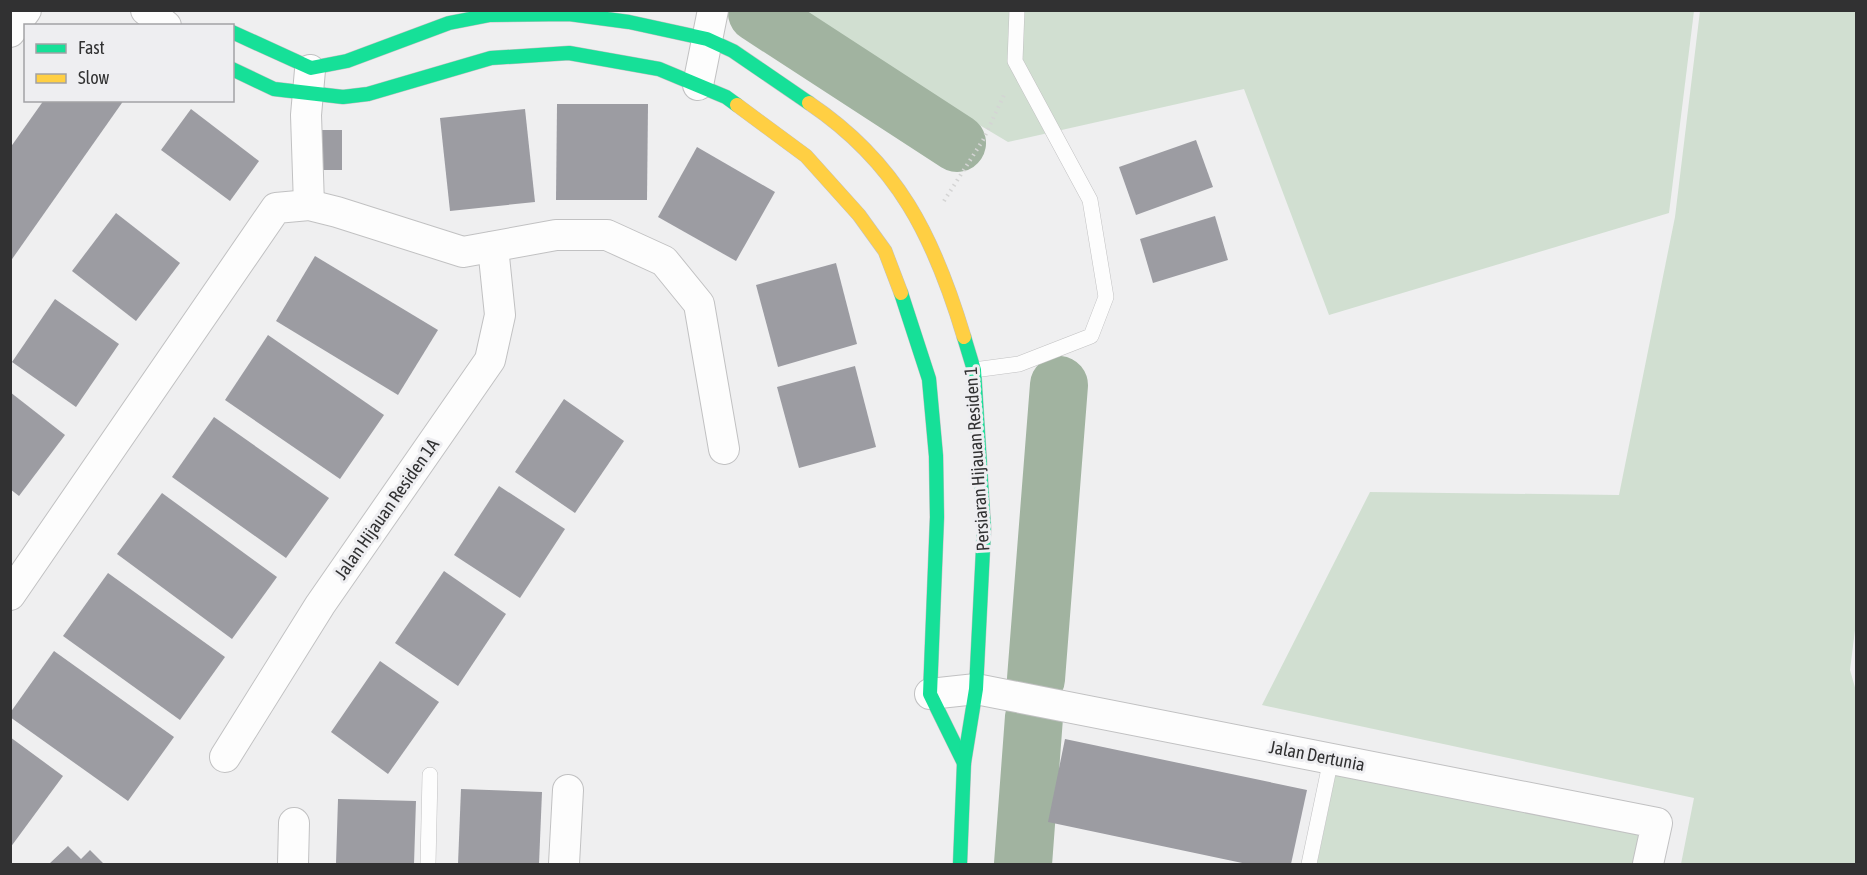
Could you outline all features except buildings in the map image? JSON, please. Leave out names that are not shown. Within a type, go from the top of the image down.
[{"type":"street","points":[[10,32],[26,10]]},
{"type":"street","points":[[146,10],[164,24]]},
{"type":"street","name":"Persiaran Hijauan Residen 1","points":[[234,70],[274,89],[309,81],[347,61],[448,23],[490,15],[569,14],[629,22],[710,25],[733,51],[827,115],[865,147],[896,183],[925,231],[957,313],[968,371],[984,529],[976,689],[964,762],[960,864]]},
{"type":"street","points":[[698,86],[710,25]]},
{"type":"street","name":"Persiaran Hijauan Residen 1","points":[[234,33],[309,81],[343,97],[369,94],[453,67],[491,58],[569,53],[659,69],[726,97],[806,156],[859,215],[885,251],[934,378],[937,517],[930,694],[964,762]]},
{"type":"street","points":[[309,81],[306,116],[309,205]]},
{"type":"street","points":[[10,596],[276,208],[309,205],[463,252],[556,235],[607,235],[664,261],[699,304],[724,449]]},
{"type":"street","name":"Jalan Hijauan Residen 1A","points":[[225,757],[320,605],[490,360],[500,315],[493,247]]},
{"type":"street","name":"Jalan Dertunia","points":[[930,694],[976,689],[1657,823],[1648,864]]},
{"type":"street","points":[[564,864],[568,790]]},
{"type":"street","points":[[293,864],[294,823]]},
{"type":"lane","points":[[968,371],[1019,364],[1091,336],[1106,297],[1090,200],[1015,61],[1017,10]]},
{"type":"lane","points":[[1309,864],[1331,759]]},
{"type":"lane","points":[[428,864],[430,775]]},
{"type":"path","points":[[925,231],[983,140],[1003,97],[1015,61]]},
{"type":"green space","points":[[788,11],[1694,11],[1669,213],[1329,315],[1244,89],[1008,142]]},
{"type":"green space","points":[[1700,11],[1856,11],[1856,622],[1850,670],[1856,691],[1856,864],[1681,864],[1694,798],[1262,705],[1370,492],[1619,495],[1675,217]]},
{"type":"green space","points":[[1336,772],[1646,831],[1639,864],[1317,864]]},
{"type":"waterway","points":[[757,13],[957,143]]},
{"type":"waterway","points":[[1036,679],[1059,385]]},
{"type":"waterway","points":[[1023,864],[1034,717]]},
{"type":"traffic: fast","points":[[234,33],[311,68],[347,61],[449,23],[490,15],[569,14],[629,22],[707,39],[733,51],[809,103]]},
{"type":"traffic: fast","points":[[234,70],[274,89],[343,97],[368,94],[491,58],[569,53],[659,69],[726,97],[737,105]]},
{"type":"traffic: fast","points":[[901,293],[929,379],[936,456],[937,517],[930,694],[964,763]]},
{"type":"traffic: fast","points":[[960,864],[964,763],[976,689],[984,529],[974,370],[964,337]]},
{"type":"traffic: slow","points":[[809,103],[840,126],[867,151],[909,205],[940,267],[964,337]]},
{"type":"traffic: slow","points":[[737,105],[806,156],[859,215],[885,251],[901,293]]}]
